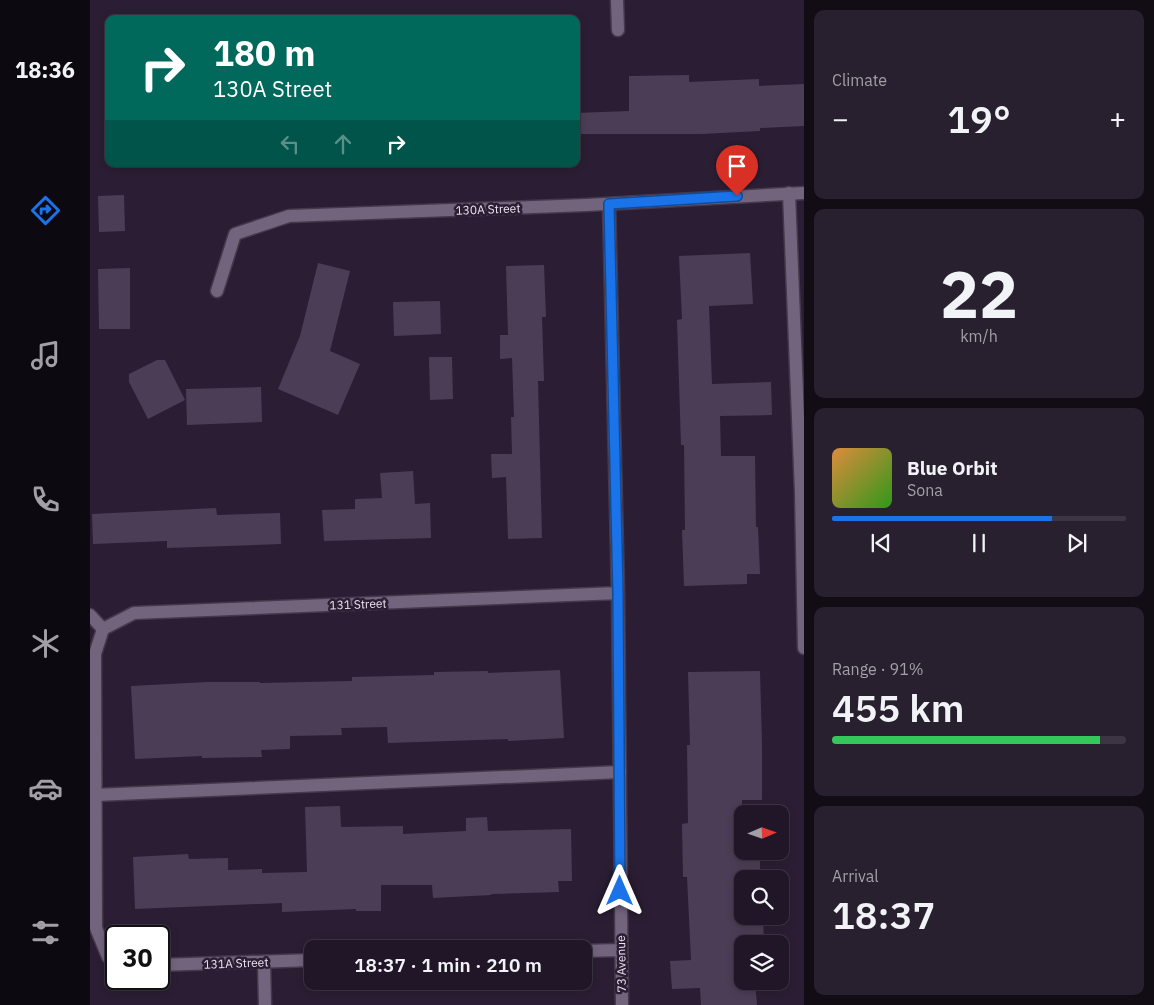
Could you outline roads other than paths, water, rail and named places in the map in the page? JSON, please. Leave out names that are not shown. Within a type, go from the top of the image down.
[{"type":"street","points":[[617,0],[618,30]]},
{"type":"street","points":[[789,193],[801,493],[804,648]]},
{"type":"street","name":"130A Street","points":[[217,291],[235,234],[288,216],[609,204],[804,193]]},
{"type":"street","name":"73 Avenue","points":[[609,204],[618,593],[622,1005]]},
{"type":"street","name":"131 Street","points":[[103,629],[134,613],[618,593]]},
{"type":"street","points":[[90,615],[103,629],[95,654],[95,796],[96,928],[105,945]]},
{"type":"street","points":[[95,796],[620,772]]},
{"type":"street","points":[[592,951],[620,950]]},
{"type":"street","name":"131A Street","points":[[170,965],[304,960]]},
{"type":"street","points":[[264,962],[266,1005]]}]
